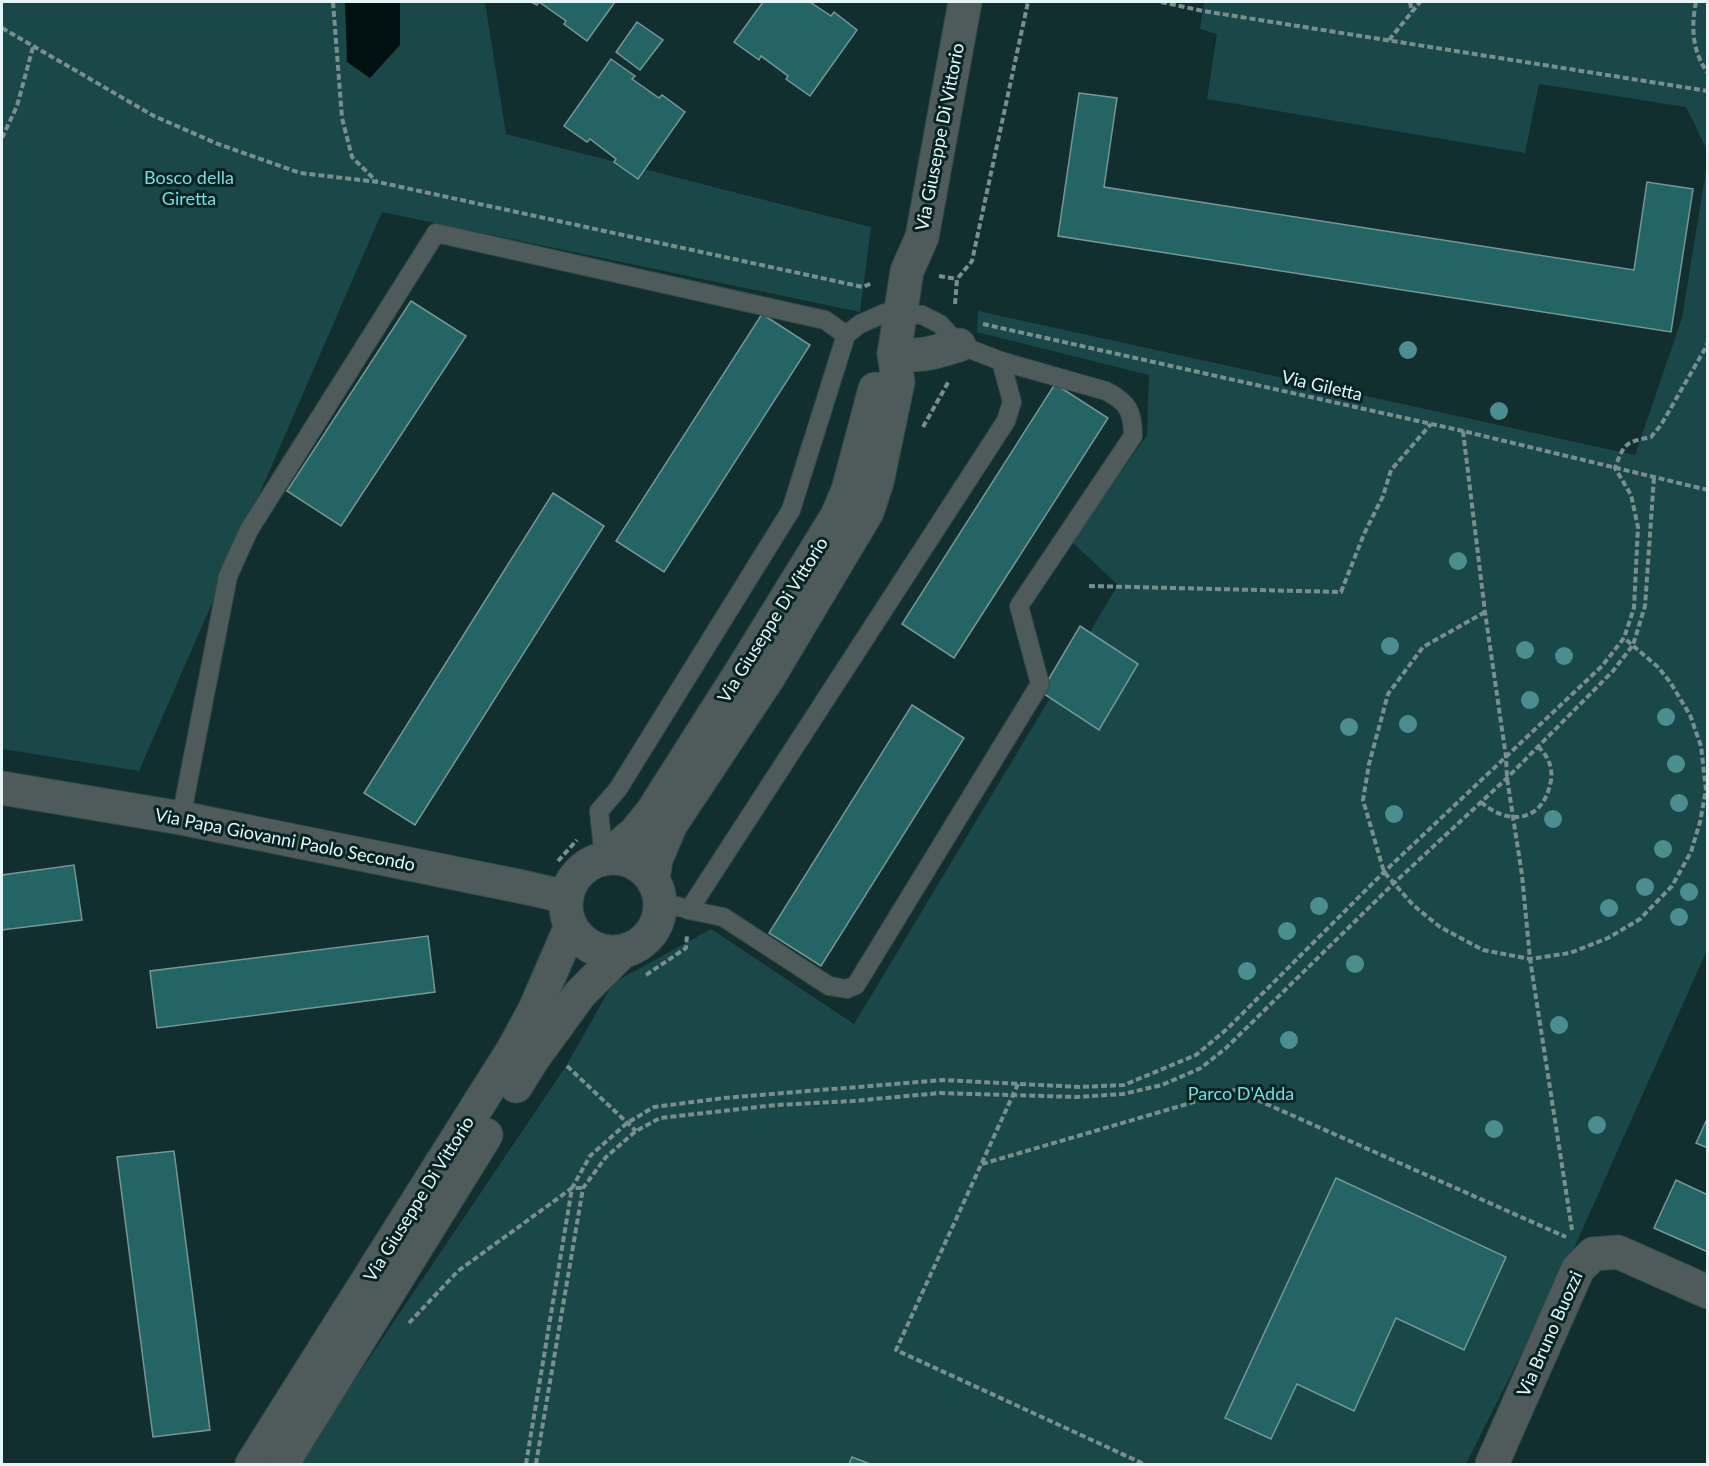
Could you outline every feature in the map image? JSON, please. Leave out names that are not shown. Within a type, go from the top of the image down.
[{"type":"street","name":"Via Giuseppe Di Vittorio","points":[[604,859],[635,833],[652,812],[837,516],[848,490],[878,378],[915,315],[892,276],[942,2]]},
{"type":"street","name":"Via Giuseppe Di Vittorio","points":[[892,276],[922,237],[965,2]]},
{"type":"street","points":[[894,354],[922,355],[958,345]]},
{"type":"street","name":"Via Giuseppe Di Vittorio","points":[[653,879],[656,859],[671,824],[768,678],[867,512],[877,482],[898,382],[894,354]]},
{"type":"street","name":"Via Papa Giovanni Paolo Secondo","points":[[2,788],[181,818],[523,886],[569,912]]},
{"type":"street","points":[[615,858],[637,865],[653,879],[658,890],[675,911],[637,947],[622,952],[606,952],[587,944],[577,936],[569,912],[572,882],[590,864],[615,858]]},
{"type":"street","name":"Via Giuseppe Di Vittorio","points":[[252,1464],[514,1048],[535,1009],[569,912]]},
{"type":"street","name":"Via Giuseppe Di Vittorio","points":[[282,1464],[532,1060],[580,994],[622,952]]},
{"type":"street","name":"Via Bruno Buozzi","points":[[1492,1464],[1578,1269],[1593,1254],[1618,1252],[1707,1292]]},
{"type":"lane","points":[[181,818],[228,576],[249,530],[435,233],[825,320],[846,335]]},
{"type":"lane","points":[[604,859],[598,816],[602,806],[618,789],[791,510],[846,335],[860,324],[885,313],[915,315],[949,332],[958,345],[1001,361],[1106,391],[1118,397],[1126,405],[1133,418],[1133,436],[1019,606],[1040,684],[856,985],[847,989],[829,986],[723,916],[675,911]]},
{"type":"lane","points":[[675,911],[705,882],[1006,421],[1012,402],[1001,361]]},
{"type":"path","points":[[333,2],[342,118],[351,157],[378,182]]},
{"type":"path","points":[[1161,2],[1389,41],[1707,91]]},
{"type":"path","points":[[1193,8],[1195,2]]},
{"type":"path","points":[[1410,2],[1412,12]]},
{"type":"path","points":[[1389,41],[1420,2]]},
{"type":"path","points":[[1696,2],[1695,48],[1701,65],[1707,73]]},
{"type":"path","points":[[2,28],[154,116],[218,144],[300,173],[378,182],[863,287],[892,276]]},
{"type":"path","points":[[2,138],[17,106],[33,47]]},
{"type":"path","name":"Via Giletta","points":[[915,315],[960,319],[1463,431],[1707,490]]},
{"type":"path","points":[[526,1464],[572,1188],[590,1156],[627,1123],[654,1107],[724,1098],[942,1080],[1080,1088],[1124,1085],[1196,1055],[1227,1029],[1384,872],[1602,666],[1624,638],[1634,608],[1638,527],[1630,495],[1615,468],[1622,448],[1629,441],[1651,437],[1661,425],[1707,342]]},
{"type":"path","points":[[1089,586],[1341,592],[1364,534],[1383,496],[1391,470],[1431,424]]},
{"type":"path","points":[[982,1164],[1235,1090],[1574,1240],[1530,959],[1522,875],[1507,778],[1463,431]]},
{"type":"path","points":[[536,1464],[584,1188],[606,1157],[636,1131],[660,1118],[776,1105],[940,1093],[1077,1097],[1123,1094],[1162,1085],[1201,1068],[1226,1048],[1393,884],[1507,778],[1613,671],[1633,645],[1645,606],[1654,477]]},
{"type":"path","points":[[1485,612],[1424,647],[1388,694],[1369,764],[1363,800],[1384,872],[1413,905],[1440,927],[1483,950],[1530,959],[1570,953],[1608,938],[1640,919],[1672,885],[1691,852],[1700,822],[1706,790],[1701,746],[1690,715],[1658,667],[1624,638]]},
{"type":"path","points":[[1481,802],[1493,813],[1513,817],[1524,816],[1543,804],[1548,794],[1552,770],[1549,761],[1538,746]]},
{"type":"path","points":[[557,863],[574,842],[600,826]]},
{"type":"path","points":[[1018,1084],[896,1350],[1144,1464]]},
{"type":"path","points":[[373,1320],[388,1328],[403,1328],[458,1271],[572,1188],[584,1188]]},
{"type":"green space","name":"Bosco della Giretta","points":[[2,2],[485,2],[506,134],[871,227],[860,312],[382,212],[139,771],[2,749]]},
{"type":"green space","points":[[1204,2],[1707,2],[1707,150],[1686,107],[1539,84],[1525,153],[1207,99],[1217,34],[1200,29]]},
{"type":"green space","name":"Parco D'Adda","points":[[1707,164],[1707,950],[1572,1253],[1466,1464],[298,1464],[566,1066],[613,983],[711,929],[854,1024],[1118,585],[1072,542],[1147,435],[1149,375],[977,332],[978,311],[1635,455],[1682,318]]},
{"type":"shaded area","points":[[345,2],[400,2],[400,45],[370,78],[347,62]]},
{"type":"building","points":[[539,2],[615,2],[587,41],[564,24],[566,21]]},
{"type":"building","points":[[763,2],[810,2],[831,16],[834,12],[857,30],[810,96],[786,79],[788,76],[761,56],[759,60],[734,42]]},
{"type":"building","points":[[637,22],[663,40],[640,70],[616,52]]},
{"type":"building","points":[[611,59],[635,76],[632,79],[659,98],[662,95],[685,112],[638,179],[614,162],[616,159],[590,139],[587,142],[564,126]]},
{"type":"building","points":[[1079,93],[1117,98],[1104,187],[1634,270],[1647,182],[1693,189],[1671,332],[1058,236]]},
{"type":"building","points":[[411,301],[466,336],[341,526],[287,491]]},
{"type":"building","points":[[762,314],[810,345],[664,572],[616,541]]},
{"type":"building","points":[[1055,384],[1108,418],[954,658],[902,624]]},
{"type":"building","points":[[553,493],[604,526],[415,825],[364,793]]},
{"type":"building","points":[[1080,626],[1138,664],[1099,730],[1041,692]]},
{"type":"building","points":[[912,705],[964,738],[821,966],[769,933]]},
{"type":"building","points":[[74,865],[82,920],[2,930],[2,875]]},
{"type":"building","points":[[428,936],[435,992],[157,1028],[150,971]]},
{"type":"building","points":[[1708,1117],[1708,1148],[1696,1143]]},
{"type":"building","points":[[174,1151],[210,1430],[153,1437],[117,1157]]},
{"type":"building","points":[[1336,1178],[1506,1257],[1464,1350],[1396,1318],[1354,1411],[1297,1384],[1271,1439],[1225,1418]]},
{"type":"building","points":[[1676,1180],[1708,1195],[1708,1252],[1654,1228]]},
{"type":"building","points":[[852,1457],[870,1464],[849,1464]]}]
